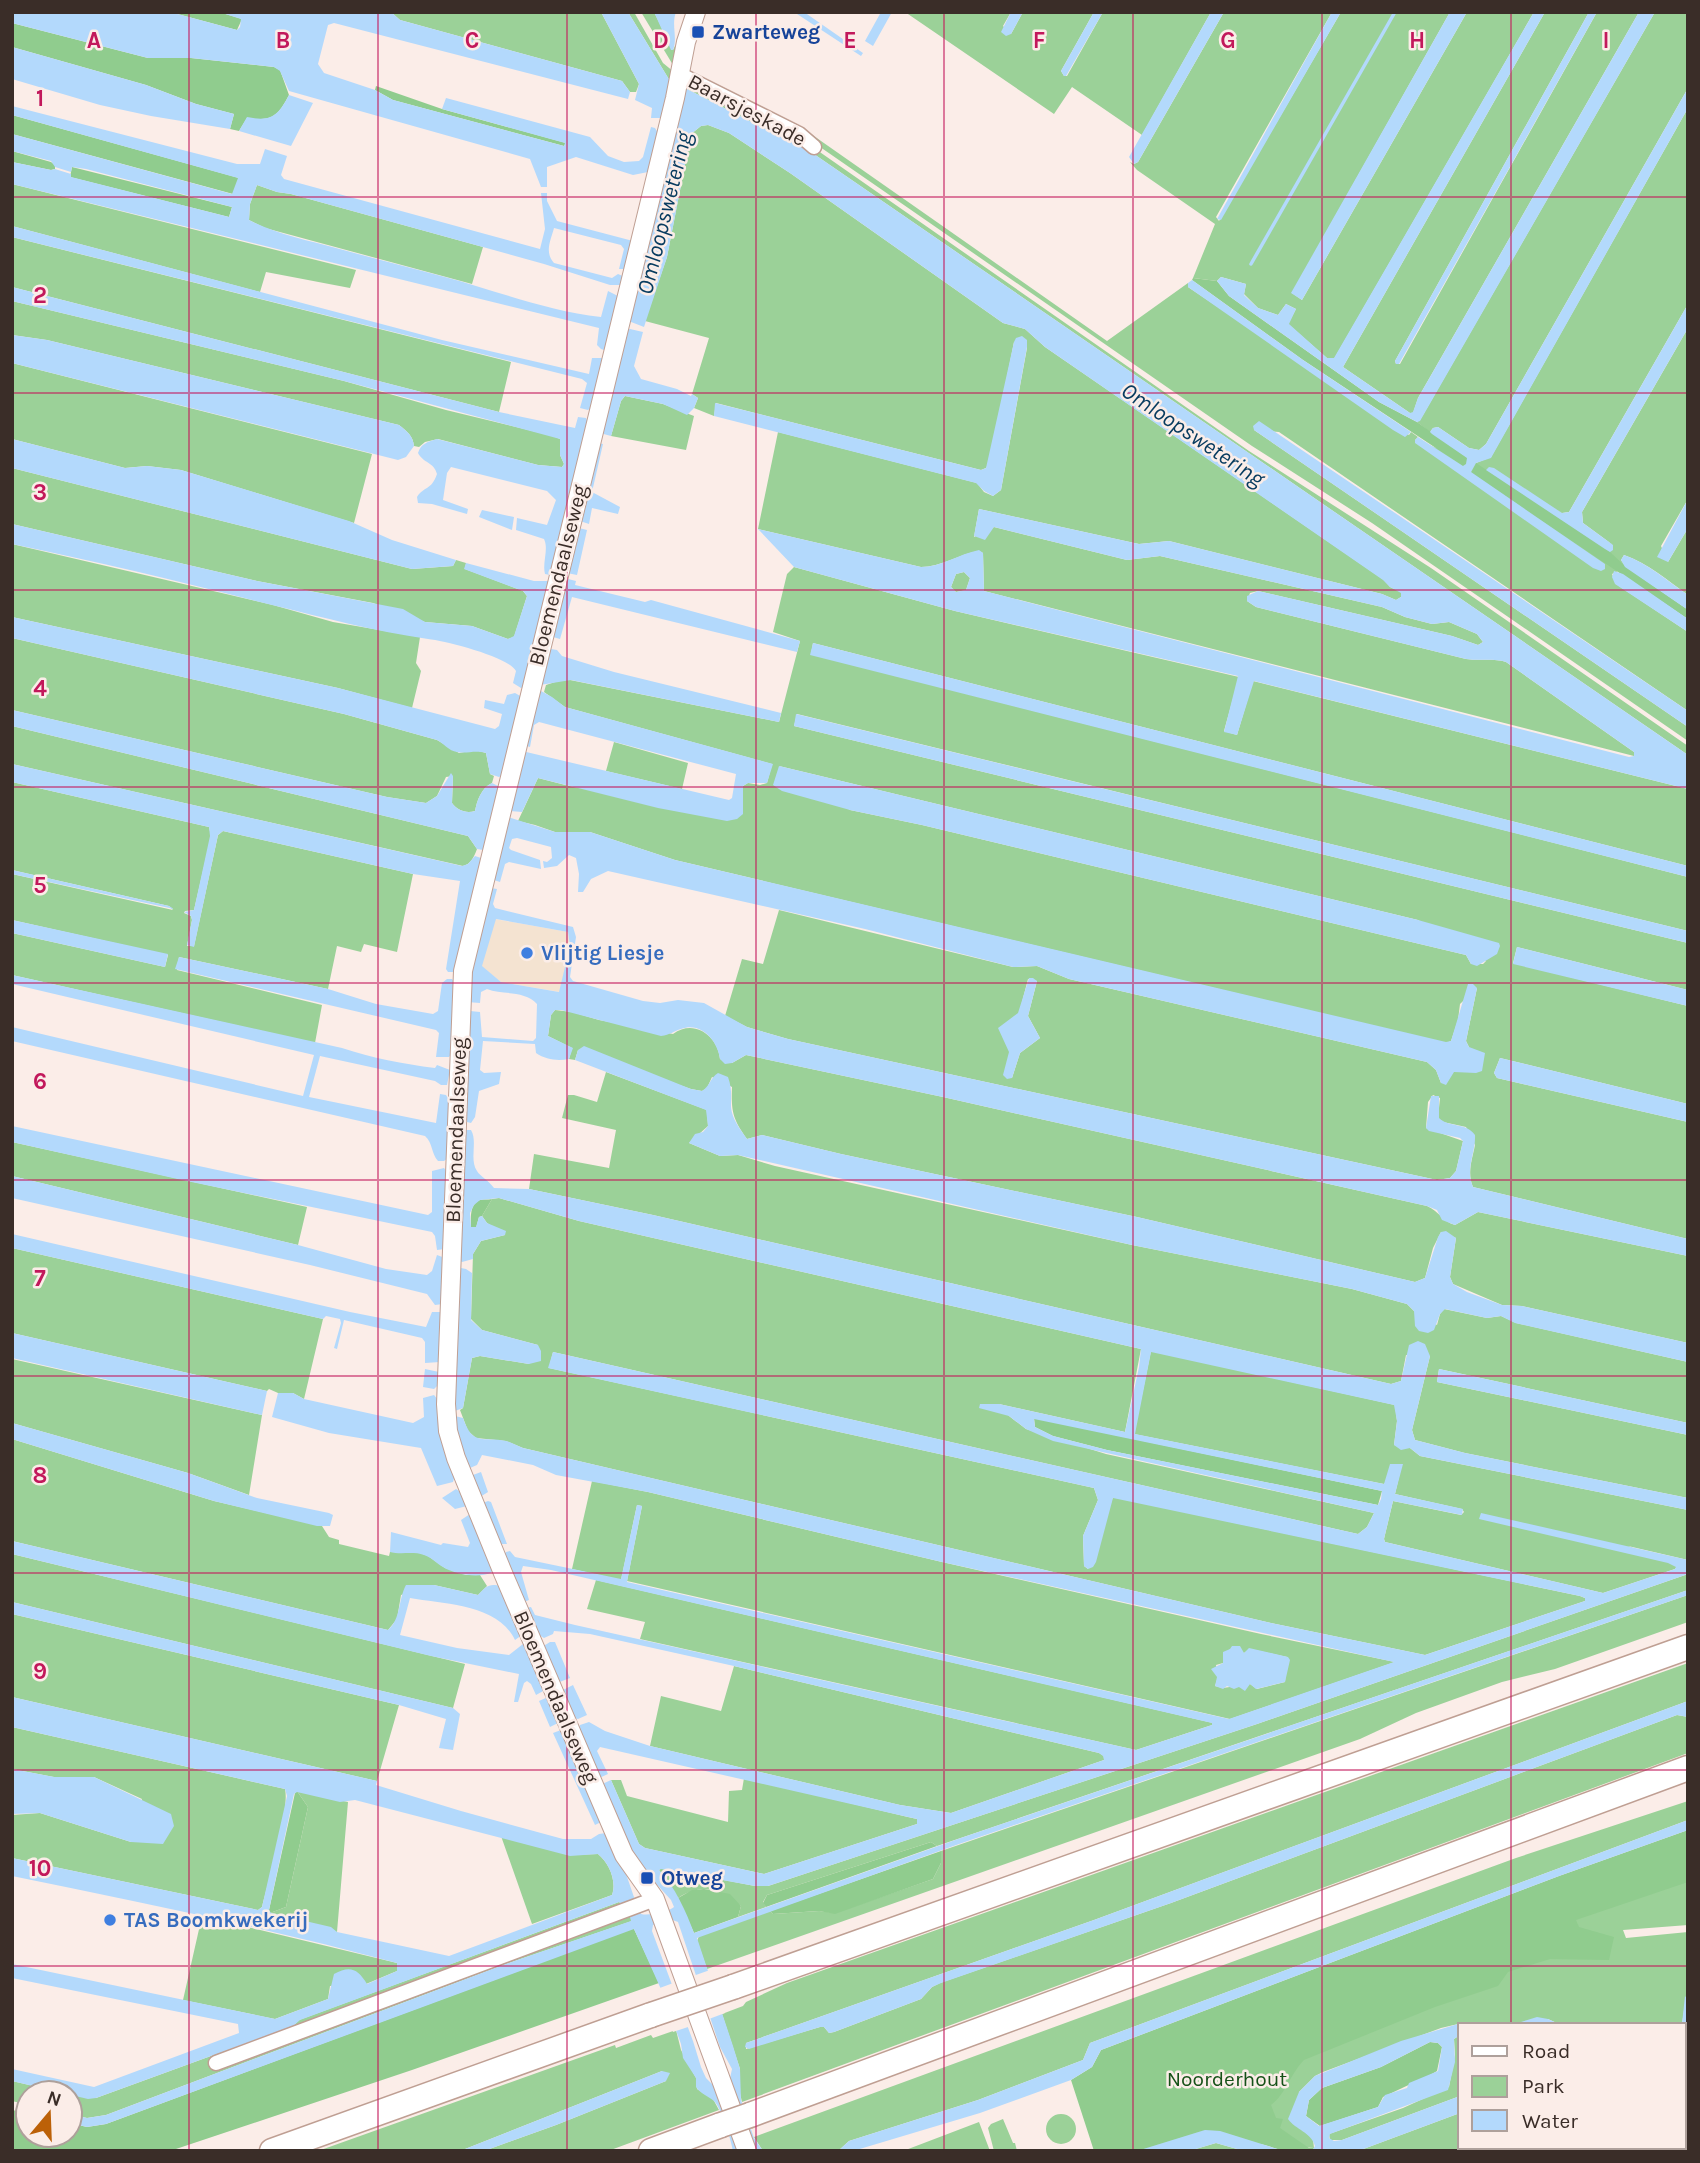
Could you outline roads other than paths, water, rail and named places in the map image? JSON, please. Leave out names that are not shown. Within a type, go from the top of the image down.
[{"type":"highway","points":[[272,2151],[1688,1647]]},
{"type":"highway","points":[[651,2151],[1688,1768]]},
{"type":"street","name":"Bloemendaalseweg","points":[[696,12],[688,33],[463,971],[446,1404],[448,1431],[456,1458],[624,1856],[659,1911],[747,2151]]},
{"type":"street","name":"Baarsjeskade","points":[[677,85],[799,134],[814,147]]},
{"type":"street","points":[[216,2063],[659,1911]]},
{"type":"water","points":[[12,12],[170,12],[237,30],[241,19],[219,12],[391,12],[400,20],[622,81],[630,92],[628,99],[334,23],[328,25],[318,64],[324,73],[375,90],[393,100],[564,146],[565,143],[442,109],[446,98],[590,137],[608,156],[624,162],[639,161],[643,157],[651,127],[658,133],[648,172],[633,175],[576,157],[547,167],[547,187],[541,187],[530,159],[289,91],[280,71],[274,67],[191,58],[148,58],[12,23]]},
{"type":"water","points":[[601,12],[628,12],[670,81],[662,118],[651,118],[652,108],[635,100],[639,84]]},
{"type":"water","points":[[654,12],[676,12],[673,50],[671,50]]},
{"type":"water","points":[[794,12],[804,12],[863,53],[861,56]]},
{"type":"water","points":[[881,12],[892,12],[873,46],[865,41]]},
{"type":"water","points":[[1011,12],[1023,12],[1011,34],[1006,36],[1001,32]]},
{"type":"water","points":[[1094,12],[1103,12],[1064,76],[1061,71]]},
{"type":"water","points":[[1211,12],[1224,12],[1138,162],[1134,164],[1129,157]]},
{"type":"water","points":[[1332,12],[1341,12],[1221,220],[1217,219]]},
{"type":"water","points":[[1450,12],[1467,12],[1302,300],[1291,293]]},
{"type":"water","points":[[1534,12],[1545,12],[1343,367],[1410,413],[1413,412],[1418,398],[1639,12],[1655,12],[1417,422],[1379,402],[1229,296],[1217,281],[1221,277],[1246,284],[1244,295],[1258,308],[1278,315],[1286,304],[1296,309],[1289,324],[1327,358],[1334,358]]},
{"type":"water","points":[[1589,12],[1597,12],[1399,364],[1396,364],[1395,361]]},
{"type":"water","points":[[12,47],[146,85],[196,104],[234,114],[230,129],[100,105],[12,79]]},
{"type":"water","name":"Omloopswetering","points":[[681,86],[811,152],[1688,755],[1688,789],[1254,681],[1237,735],[1224,732],[1238,676],[955,611],[794,567],[758,529],[921,567],[936,565],[979,550],[983,553],[984,591],[1629,757],[1634,756],[1634,752],[1506,662],[1466,659],[1256,607],[1247,601],[1247,596],[1258,591],[1452,636],[1478,645],[1483,642],[1477,634],[1449,622],[1432,624],[1382,607],[1160,556],[1127,560],[994,527],[985,540],[974,536],[979,509],[1139,544],[1169,541],[1382,594],[1396,600],[1401,597],[1401,593],[1383,580],[1045,347],[1025,329],[1003,323],[729,133],[708,125],[701,126],[691,134],[667,257],[644,327],[626,320]],"holes":[[[964,572],[970,578],[966,590],[956,592],[951,587],[956,574]]]},
{"type":"water","points":[[1688,88],[1688,108],[1491,458],[1476,463],[1471,472],[1605,564],[1605,569],[1601,571],[1415,443],[1415,440],[1418,437],[1463,466],[1467,458],[1432,434],[1430,432],[1433,428],[1438,427],[1469,448],[1479,450],[1486,444]]},
{"type":"water","points":[[289,95],[313,103],[291,146],[239,131],[247,117],[262,119],[273,116]]},
{"type":"water","points":[[12,106],[237,164],[260,164],[265,149],[287,156],[281,175],[284,179],[540,249],[545,229],[541,193],[547,193],[547,201],[557,221],[633,241],[626,269],[619,269],[624,249],[621,245],[554,228],[549,255],[554,263],[612,278],[618,274],[625,277],[623,285],[610,285],[544,264],[257,185],[250,204],[249,220],[292,236],[581,314],[601,317],[608,291],[620,297],[607,351],[597,345],[599,328],[12,184],[12,162],[55,169],[71,174],[71,177],[229,217],[232,207],[86,169],[72,167],[71,172],[55,167],[51,161],[12,151],[12,134],[232,194],[238,178],[12,115]]},
{"type":"water","points":[[12,226],[442,340],[589,374],[592,358],[604,358],[591,408],[580,408],[587,383],[582,379],[12,237]]},
{"type":"water","points":[[1192,280],[1303,360],[1411,432],[1405,437],[1393,430],[1188,287]]},
{"type":"water","points":[[12,287],[499,412],[575,428],[578,417],[586,418],[588,423],[550,575],[545,574],[544,539],[516,530],[517,518],[547,525],[556,500],[547,491],[451,467],[447,473],[443,500],[468,509],[467,514],[418,503],[417,497],[430,486],[437,474],[418,453],[423,445],[437,439],[538,465],[562,467],[564,464],[560,455],[560,439],[344,381],[12,301]]},
{"type":"water","points":[[1688,304],[1688,328],[1582,512],[1583,523],[1613,545],[1613,550],[1610,552],[1605,549],[1486,470],[1489,467],[1494,468],[1562,513],[1569,512]]},
{"type":"water","points":[[623,330],[643,332],[634,366],[641,379],[698,398],[687,415],[663,404],[625,396],[621,401],[611,436],[600,433]]},
{"type":"water","points":[[12,335],[47,340],[399,425],[409,434],[414,446],[406,457],[398,460],[12,363]]},
{"type":"water","points":[[1022,336],[1027,340],[1027,347],[1001,490],[993,496],[976,483],[714,416],[715,403],[981,470],[986,468],[1014,342]]},
{"type":"water","points":[[1259,421],[1688,711],[1688,727],[1254,430],[1253,426]]},
{"type":"water","points":[[12,439],[125,468],[147,466],[181,470],[349,521],[392,540],[456,560],[453,566],[412,569],[12,468]]},
{"type":"water","points":[[598,443],[603,444],[592,492],[620,507],[618,514],[592,508],[589,524],[580,521]]},
{"type":"water","points":[[1688,499],[1688,528],[1668,562],[1657,557]]},
{"type":"water","points":[[482,510],[514,517],[512,530],[479,517]]},
{"type":"water","points":[[12,524],[257,581],[403,609],[425,622],[472,626],[508,639],[514,636],[527,596],[523,591],[464,569],[466,563],[534,581],[548,581],[550,584],[525,686],[521,688],[513,683],[516,671],[511,666],[476,650],[350,624],[12,544]]},
{"type":"water","points":[[579,528],[587,530],[577,575],[567,573]]},
{"type":"water","points":[[1624,555],[1649,567],[1688,595],[1688,610],[1625,567],[1621,560]]},
{"type":"water","points":[[1614,571],[1623,574],[1688,619],[1688,632],[1615,584],[1612,577]]},
{"type":"water","points":[[564,580],[576,581],[575,585],[645,602],[651,600],[800,641],[797,652],[572,597],[560,639],[553,637]]},
{"type":"water","points":[[12,617],[338,688],[495,729],[499,726],[502,714],[484,708],[485,700],[504,704],[507,695],[515,693],[522,697],[503,775],[499,777],[490,774],[486,753],[454,751],[437,740],[344,714],[12,638]]},
{"type":"water","points":[[813,643],[1688,866],[1688,877],[810,655]]},
{"type":"water","points":[[551,649],[557,650],[562,656],[614,672],[781,713],[779,722],[571,680],[540,685],[544,656]]},
{"type":"water","points":[[539,690],[565,707],[773,764],[767,783],[748,783],[743,786],[743,814],[737,819],[727,821],[658,808],[538,778],[522,812],[510,811],[522,751],[729,800],[732,798],[736,774],[539,722],[534,725],[530,747],[524,745]]},
{"type":"water","points":[[12,710],[387,797],[426,803],[437,796],[451,773],[452,803],[465,812],[475,811],[480,795],[488,785],[492,783],[500,787],[483,850],[477,849],[468,836],[12,726]]},
{"type":"water","points":[[796,714],[1688,931],[1688,943],[794,726]]},
{"type":"water","points":[[12,764],[462,866],[475,856],[481,858],[456,972],[448,972],[446,969],[460,881],[413,874],[223,831],[218,835],[194,947],[187,945],[192,920],[191,916],[184,912],[194,910],[210,836],[209,827],[12,782]]},
{"type":"water","points":[[779,766],[1418,920],[1499,943],[1500,946],[1497,954],[1477,966],[1471,964],[1466,955],[850,810],[782,791],[773,785]]},
{"type":"water","points":[[508,817],[555,832],[590,832],[675,860],[1446,1042],[1451,1041],[1468,984],[1473,984],[1477,988],[1466,1041],[1469,1047],[1485,1053],[1482,1071],[1454,1072],[1446,1085],[1441,1083],[1436,1070],[1427,1062],[1069,979],[1037,966],[1013,967],[865,929],[608,871],[591,879],[583,892],[578,892],[576,858],[569,855],[557,866],[544,868],[543,861],[547,862],[552,858],[551,847],[517,838],[512,839],[509,848],[540,860],[541,869],[509,862],[505,864],[500,882],[494,880]]},
{"type":"water","points":[[12,870],[169,906],[174,909],[12,874]]},
{"type":"water","points":[[491,888],[497,889],[493,904],[495,908],[573,927],[576,937],[570,977],[573,981],[643,1001],[660,1003],[678,1000],[704,1003],[747,1027],[788,1039],[1437,1180],[1450,1178],[1456,1171],[1463,1141],[1426,1128],[1431,1096],[1439,1096],[1439,1118],[1467,1128],[1475,1135],[1470,1167],[1473,1187],[1688,1239],[1688,1256],[1478,1212],[1455,1225],[1442,1220],[1437,1210],[1427,1206],[943,1097],[746,1055],[725,1064],[708,1035],[696,1028],[689,1027],[661,1036],[561,1010],[555,1010],[551,1015],[548,1036],[573,1048],[569,1059],[544,1057],[536,1053],[535,1044],[483,1041],[480,1070],[484,1073],[501,1072],[499,1084],[479,1091],[475,1117],[471,1123],[463,1121],[470,1011],[480,1012],[482,1037],[533,1041],[536,1038],[537,1004],[520,995],[487,989],[481,992],[480,1003],[467,1002],[468,982]],"holes":[[[496,919],[568,932],[570,946],[559,992],[501,982],[482,966]]]},
{"type":"water","points":[[12,920],[168,954],[165,967],[12,933]]},
{"type":"water","points":[[1517,947],[1688,990],[1688,1006],[1513,964]]},
{"type":"water","points":[[179,957],[328,989],[376,1004],[433,1014],[438,1011],[442,983],[452,979],[451,1054],[449,1057],[436,1057],[439,1033],[436,1030],[175,969]]},
{"type":"water","points":[[12,975],[388,1060],[435,1068],[437,1065],[450,1070],[447,1085],[441,1085],[435,1081],[320,1056],[309,1097],[436,1123],[440,1094],[446,1095],[449,1100],[448,1158],[438,1161],[425,1136],[12,1041],[12,1027],[303,1096],[314,1055],[12,984]]},
{"type":"water","points":[[1029,978],[1037,981],[1028,1016],[1040,1038],[1020,1053],[1012,1078],[1007,1079],[1003,1075],[1009,1052],[998,1028],[1018,1013]]},
{"type":"water","points":[[584,1046],[691,1089],[702,1091],[718,1073],[728,1077],[733,1116],[747,1139],[762,1135],[1137,1217],[1415,1282],[1425,1278],[1438,1237],[1441,1232],[1446,1231],[1456,1238],[1450,1277],[1453,1284],[1467,1292],[1502,1305],[1522,1306],[1688,1343],[1688,1362],[1515,1323],[1501,1316],[1487,1318],[1445,1309],[1440,1314],[1434,1330],[1428,1333],[1419,1331],[1415,1326],[1414,1311],[1407,1304],[1352,1289],[1132,1245],[738,1155],[720,1156],[689,1143],[695,1134],[703,1132],[708,1126],[706,1110],[575,1060],[578,1050]]},
{"type":"water","points":[[1500,1058],[1688,1104],[1688,1122],[1497,1078],[1494,1073]]},
{"type":"water","points":[[12,1126],[428,1215],[432,1212],[432,1171],[444,1168],[447,1172],[445,1249],[437,1250],[432,1232],[12,1142]]},
{"type":"water","points":[[465,1130],[471,1130],[475,1166],[478,1173],[494,1188],[529,1189],[653,1215],[1391,1384],[1401,1381],[1409,1345],[1418,1341],[1425,1344],[1430,1356],[1412,1430],[1415,1440],[1465,1453],[1688,1498],[1688,1510],[1420,1456],[1410,1448],[1401,1450],[1394,1445],[1397,1421],[1394,1405],[1151,1352],[1135,1434],[1384,1484],[1390,1464],[1403,1464],[1395,1494],[1463,1509],[1462,1515],[1393,1501],[1385,1542],[1603,1593],[1676,1567],[1479,1519],[1481,1513],[1688,1560],[1688,1574],[1257,1724],[768,1886],[659,1870],[680,1900],[694,1933],[958,1839],[1688,1590],[1688,1595],[959,1844],[697,1938],[740,2069],[741,2100],[754,2138],[763,2151],[754,2151],[729,2083],[732,2069],[720,2047],[678,1922],[670,1919],[653,1925],[652,1931],[701,2067],[706,2078],[715,2087],[740,2151],[733,2151],[717,2105],[696,2087],[696,2078],[683,2058],[681,2044],[660,1987],[634,1929],[106,2124],[84,2126],[84,2117],[106,2115],[503,1965],[631,1921],[629,1913],[639,1909],[641,1914],[644,1914],[671,1909],[674,1907],[671,1900],[631,1856],[600,1785],[611,1780],[639,1844],[645,1848],[764,1874],[917,1824],[917,1819],[600,1747],[597,1751],[608,1774],[597,1779],[577,1731],[580,1725],[589,1722],[605,1731],[650,1746],[900,1805],[951,1813],[1104,1760],[1099,1753],[590,1634],[554,1631],[544,1638],[539,1635],[526,1608],[531,1607],[535,1615],[575,1625],[1136,1750],[1212,1725],[551,1570],[523,1566],[521,1572],[529,1600],[524,1602],[503,1557],[506,1552],[510,1551],[515,1557],[621,1579],[637,1505],[642,1506],[627,1582],[1229,1719],[1394,1662],[942,1562],[648,1492],[556,1475],[533,1465],[482,1455],[477,1465],[470,1468],[464,1465],[455,1416],[463,1418],[475,1437],[506,1441],[523,1448],[1271,1623],[1425,1655],[1585,1601],[1585,1598],[1580,1596],[1113,1498],[1096,1562],[1088,1569],[1084,1566],[1083,1536],[1098,1500],[1094,1488],[548,1368],[553,1352],[1358,1534],[1367,1527],[1374,1513],[1053,1441],[1026,1429],[1009,1416],[979,1408],[980,1404],[999,1404],[1125,1432],[1141,1349],[579,1221],[499,1198],[480,1200],[474,1205],[470,1213],[471,1227],[476,1227],[479,1217],[482,1216],[487,1223],[506,1231],[505,1235],[481,1241],[473,1259],[462,1262],[458,1259]],"holes":[[[1034,1419],[1382,1491],[1378,1505],[1107,1450],[1053,1436],[1035,1427]]]},
{"type":"water","points":[[12,1176],[386,1269],[427,1275],[432,1271],[437,1255],[445,1258],[443,1304],[435,1305],[427,1294],[310,1265],[12,1198]]},
{"type":"water","points":[[12,1234],[426,1327],[432,1312],[440,1312],[443,1314],[440,1362],[425,1363],[425,1342],[422,1338],[344,1320],[337,1349],[334,1348],[340,1319],[326,1316],[323,1319],[12,1248]]},
{"type":"water","points":[[461,1268],[472,1273],[471,1320],[482,1330],[538,1345],[541,1361],[529,1364],[480,1356],[472,1358],[463,1408],[455,1411],[458,1270]]},
{"type":"water","points":[[12,1333],[267,1391],[262,1415],[12,1358]]},
{"type":"water","points":[[425,1369],[439,1372],[439,1384],[434,1389],[423,1387]]},
{"type":"water","points":[[1439,1369],[1688,1423],[1688,1435],[1437,1382]]},
{"type":"water","points":[[278,1393],[293,1393],[304,1399],[413,1423],[424,1417],[423,1398],[434,1395],[438,1400],[455,1475],[453,1482],[437,1486],[421,1448],[329,1433],[272,1417]]},
{"type":"water","points":[[12,1423],[188,1473],[257,1498],[329,1513],[333,1515],[330,1526],[317,1526],[214,1501],[12,1439]]},
{"type":"water","points":[[481,1472],[488,1492],[480,1497],[471,1482],[473,1475]]},
{"type":"water","points":[[456,1489],[462,1493],[467,1506],[455,1509],[442,1498]]},
{"type":"water","points":[[491,1502],[507,1544],[498,1544],[483,1503]]},
{"type":"water","points":[[470,1514],[494,1567],[491,1573],[460,1574],[424,1555],[390,1552],[391,1532],[441,1545],[443,1543],[468,1547],[470,1543],[461,1520]]},
{"type":"water","points":[[12,1541],[388,1630],[397,1615],[406,1585],[434,1585],[478,1595],[488,1586],[501,1586],[522,1635],[515,1640],[507,1628],[483,1612],[454,1604],[410,1598],[400,1635],[457,1648],[509,1655],[523,1644],[526,1645],[545,1690],[536,1695],[527,1681],[518,1702],[514,1702],[519,1674],[431,1656],[12,1554]]},
{"type":"water","points":[[12,1602],[453,1708],[460,1714],[453,1750],[439,1748],[446,1719],[399,1705],[12,1614]]},
{"type":"water","points":[[555,1642],[570,1678],[557,1683],[542,1647]]},
{"type":"water","points":[[1232,1646],[1240,1646],[1244,1653],[1249,1648],[1288,1657],[1290,1660],[1285,1682],[1256,1689],[1250,1684],[1245,1691],[1239,1687],[1234,1689],[1227,1686],[1223,1689],[1215,1686],[1217,1677],[1211,1669],[1223,1663],[1223,1652]]},
{"type":"water","points":[[573,1685],[587,1715],[578,1719],[571,1717],[561,1691]]},
{"type":"water","points":[[12,1697],[377,1781],[376,1785],[563,1839],[591,1839],[606,1833],[625,1871],[635,1900],[626,1907],[619,1902],[96,2098],[84,2098],[84,2085],[94,2087],[239,2033],[238,2024],[12,1978],[12,1964],[275,2019],[328,1999],[334,1974],[340,1971],[353,1970],[367,1984],[397,1971],[397,1963],[301,1939],[12,1876],[12,1858],[258,1910],[262,1907],[287,1796],[285,1789],[12,1727]],"holes":[[[297,1792],[340,1802],[355,1800],[570,1856],[598,1854],[611,1873],[612,1895],[449,1956],[337,1932],[331,1927],[271,1913],[269,1910],[294,1794]]]},
{"type":"water","points":[[548,1697],[558,1723],[550,1727],[539,1701]]},
{"type":"water","points":[[1688,1701],[1688,1717],[1677,1715],[1171,1903],[941,1983],[932,1987],[921,1999],[834,2032],[829,2033],[824,2027],[820,2027],[749,2049],[745,2047],[746,2043],[1094,1920]]},
{"type":"water","points":[[561,1730],[601,1822],[595,1825],[553,1733]]},
{"type":"water","points":[[12,1769],[54,1777],[94,1777],[171,1814],[174,1826],[163,1844],[131,1842],[40,1813],[12,1814]]},
{"type":"water","points":[[1688,1820],[1688,1830],[1559,1876],[1101,2050],[1092,2067],[1071,2080],[980,2113],[853,2151],[838,2151],[849,2141],[978,2100],[1083,2060],[1090,2043]]},
{"type":"water","points":[[1685,1996],[1688,2000],[1688,2057],[1686,2023],[1682,2023]]},
{"type":"water","points":[[1537,2017],[1557,2023],[1518,2023]]},
{"type":"water","points":[[1458,2024],[1458,2036],[1454,2039],[1455,2062],[1448,2090],[1330,2134],[1329,2138],[1334,2141],[1342,2140],[1458,2097],[1458,2114],[1358,2151],[1312,2151],[1315,2146],[1310,2137],[1288,2119],[1299,2092],[1315,2076],[1401,2041]],"holes":[[[1430,2042],[1438,2043],[1442,2047],[1438,2071],[1409,2083],[1407,2088],[1385,2095],[1378,2107],[1319,2126],[1306,2116],[1309,2100],[1322,2088],[1381,2067]]]},
{"type":"water","points":[[12,2069],[58,2079],[14,2079],[14,2081]]},
{"type":"water","points":[[662,2071],[670,2073],[666,2081],[556,2125],[484,2151],[460,2151]]},
{"type":"water","points":[[1205,2130],[1220,2131],[1284,2151],[1244,2151],[1216,2143],[1189,2151],[1137,2151]]},
{"type":"waterway","points":[[1251,264],[1395,12]]},
{"type":"place","name":"Zwarteweg","points":[[698,32]]},
{"type":"place","name":"Vlijtig Liesje","points":[[527,953]]},
{"type":"place","name":"Otweg","points":[[647,1878]]},
{"type":"place","name":"TAS Boomkwekerij","points":[[110,1920]]},
{"type":"park label","name":"Noorderhout","points":[[1227,2079]]}]
